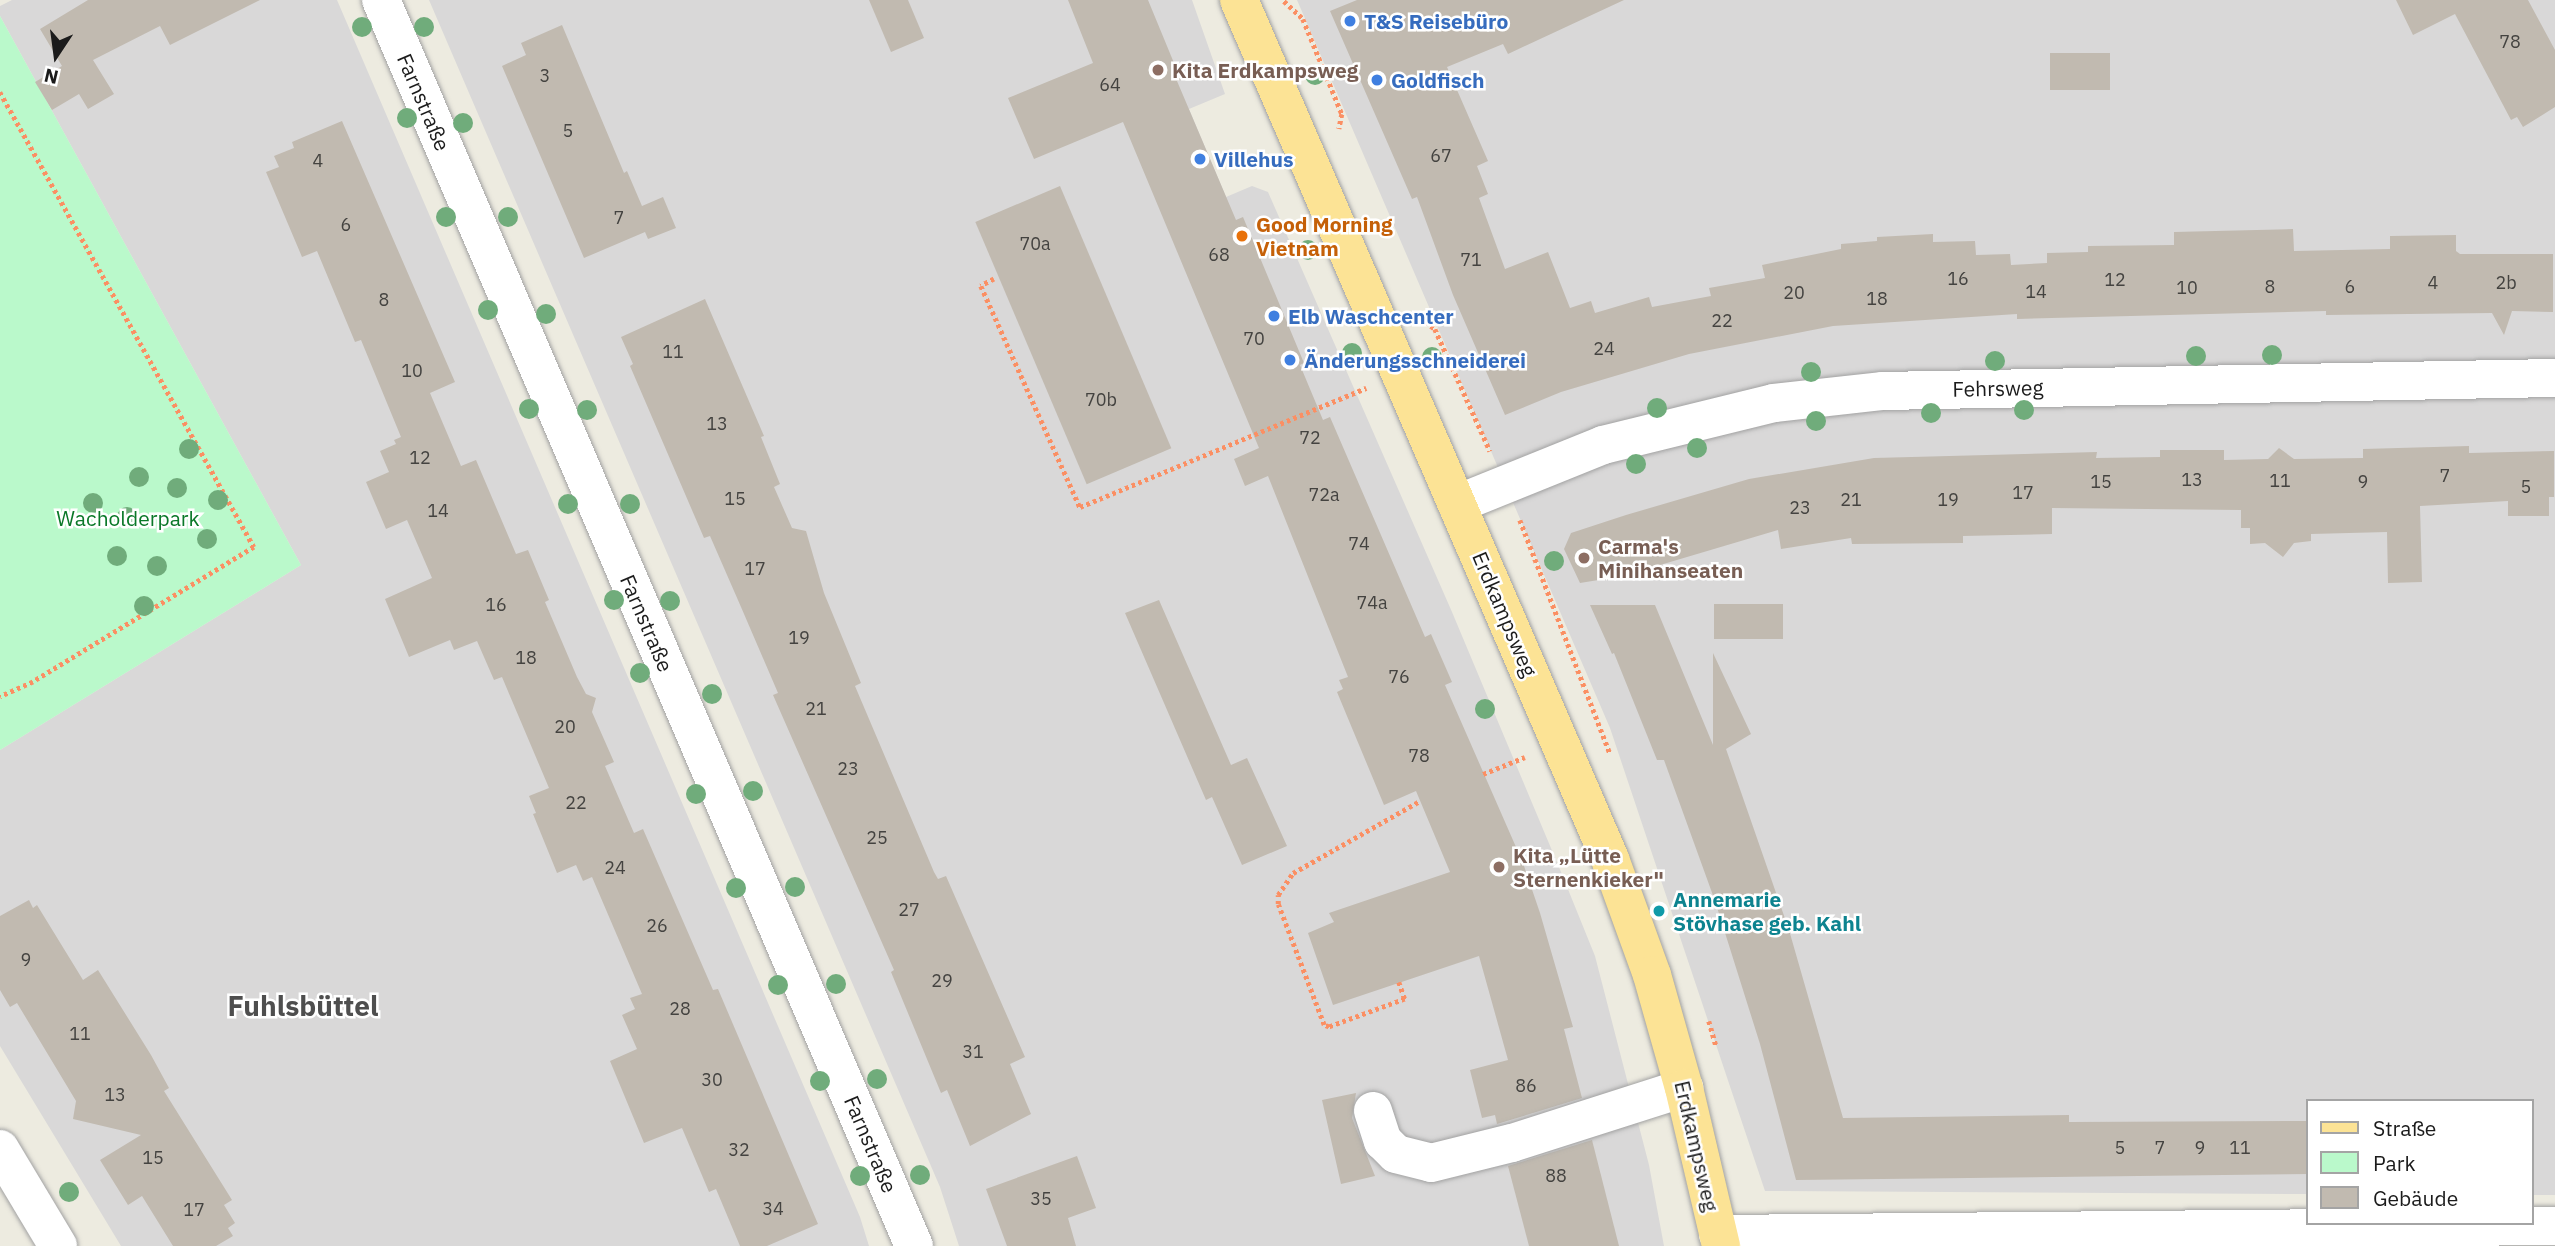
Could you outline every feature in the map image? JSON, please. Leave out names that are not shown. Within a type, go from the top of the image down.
[{"type":"main road","name":"Erdkampsweg","points":[[1239,0],[1610,859],[1652,975],[1684,1088],[1719,1240]]},
{"type":"street","name":"Farnstraße","points":[[381,0],[914,1246]]},
{"type":"street","name":"Fehrsweg","points":[[1457,503],[1615,442],[1774,403],[1870,392],[2555,378]]},
{"type":"street","points":[[1373,1111],[1383,1141],[1396,1154],[1431,1164],[1512,1143],[1684,1088]]},
{"type":"street","points":[[0,1149],[58,1246]]},
{"type":"street","points":[[1719,1240],[2555,1226]]},
{"type":"path","points":[[1284,0],[1303,19],[1342,114],[1339,129],[1344,141]]},
{"type":"path","points":[[0,92],[254,547],[33,682],[0,697]]},
{"type":"path","points":[[993,279],[981,286],[1080,506],[1402,373]]},
{"type":"path","points":[[1414,304],[1419,317],[1435,329],[1490,452]]},
{"type":"path","points":[[1399,982],[1405,999],[1329,1027],[1324,1026],[1278,904],[1278,895],[1293,873],[1341,849],[1420,801]]},
{"type":"shaded area","points":[[12,0],[337,0],[860,1217],[869,1246],[121,1246],[0,1046],[0,750],[301,565],[0,16],[0,6]]},
{"type":"shaded area","points":[[429,0],[1192,0],[1225,94],[1189,109],[1226,197],[1252,186],[1268,192],[1452,612],[1561,872],[1595,956],[1649,1165],[1664,1246],[959,1246],[940,1187]]},
{"type":"shaded area","points":[[1297,0],[2555,0],[2555,1195],[2534,1195],[2534,1099],[2306,1099],[2306,1194],[1765,1191],[1610,728]]},
{"type":"green space","name":"Wacholderpark","points":[[0,16],[301,565],[0,750]]},
{"type":"building","points":[[88,0],[260,0],[170,45],[160,26],[93,60],[114,94],[88,109],[79,94],[52,110],[35,82],[62,66],[40,29]]},
{"type":"building","points":[[869,0],[908,0],[924,38],[891,52]]},
{"type":"building","points":[[1068,0],[1148,0],[1181,80],[1177,81],[1236,220],[1243,217],[1304,363],[1300,365],[1323,420],[1330,417],[1425,637],[1431,634],[1452,682],[1445,685],[1523,863],[1540,913],[1573,1027],[1564,1029],[1582,1098],[1497,1124],[1495,1115],[1482,1118],[1470,1070],[1508,1060],[1479,956],[1333,1005],[1308,933],[1334,922],[1329,913],[1450,872],[1416,791],[1384,805],[1337,692],[1343,689],[1339,680],[1348,677],[1268,476],[1245,486],[1234,459],[1259,448],[1123,122],[1034,159],[1008,98],[1093,63]]},
{"type":"building","points":[[1357,0],[1624,0],[1508,54],[1503,44],[1447,67],[1488,161],[1477,166],[1488,194],[1479,198],[1505,269],[1548,252],[1570,308],[1591,301],[1595,313],[1649,297],[1652,307],[1711,296],[1709,288],[1765,278],[1762,265],[1841,249],[1841,244],[1877,241],[1877,237],[1933,234],[1933,242],[1975,241],[1976,255],[2010,254],[2011,265],[2047,263],[2047,253],[2088,252],[2088,246],[2174,245],[2174,232],[2293,229],[2294,251],[2390,249],[2390,236],[2456,235],[2456,251],[2460,254],[2553,254],[2553,312],[2512,311],[2504,335],[2492,313],[2326,315],[2326,311],[2017,319],[2017,314],[1833,326],[1689,354],[1561,392],[1505,415],[1453,295],[1417,197],[1412,199],[1330,11]]},
{"type":"building","points":[[2396,0],[2528,0],[2555,50],[2555,107],[2523,127],[2517,117],[2511,120],[2455,14],[2413,35]]},
{"type":"building","points":[[562,25],[624,173],[627,171],[642,206],[663,197],[676,228],[648,239],[645,232],[584,258],[502,66],[526,55],[521,43]]},
{"type":"building","points":[[2050,53],[2110,53],[2110,90],[2050,90]]},
{"type":"building","points":[[342,121],[455,382],[430,393],[461,466],[476,460],[516,554],[528,550],[549,600],[545,602],[577,677],[586,694],[596,698],[592,712],[614,762],[605,766],[634,833],[643,829],[713,990],[718,989],[818,1224],[767,1246],[740,1246],[716,1189],[709,1192],[682,1128],[644,1143],[610,1061],[637,1049],[622,1015],[635,1009],[630,998],[642,994],[592,877],[583,881],[576,865],[557,873],[533,814],[536,813],[529,796],[549,788],[502,677],[494,680],[477,641],[454,650],[450,640],[409,657],[385,599],[432,578],[407,520],[386,529],[366,482],[389,472],[380,451],[396,444],[394,440],[401,437],[361,340],[355,342],[317,251],[302,257],[266,172],[279,167],[274,156],[294,148],[292,142]]},
{"type":"building","points":[[1060,186],[1171,448],[1087,484],[975,222]]},
{"type":"building","points":[[705,299],[764,436],[761,437],[780,484],[774,487],[792,528],[806,531],[824,593],[861,683],[855,686],[934,872],[938,879],[946,876],[1025,1057],[1010,1064],[1031,1114],[970,1146],[947,1090],[941,1093],[891,972],[894,970],[773,695],[778,693],[741,607],[710,536],[704,538],[630,366],[633,364],[621,337]]},
{"type":"building","points":[[2469,446],[2469,453],[2554,451],[2554,497],[2549,497],[2549,516],[2508,516],[2508,501],[2420,506],[2422,582],[2388,583],[2387,532],[2311,534],[2311,541],[2294,543],[2283,557],[2265,543],[2250,544],[2250,528],[2241,528],[2241,510],[2052,508],[2052,534],[1963,536],[1963,543],[1852,544],[1851,538],[1781,549],[1778,530],[1623,576],[1580,583],[1564,549],[1571,533],[1626,515],[1749,479],[1874,458],[2097,452],[2096,458],[2160,457],[2160,450],[2224,450],[2224,460],[2268,459],[2279,448],[2294,459],[2363,458],[2363,449]]},
{"type":"building","points":[[1159,600],[1231,765],[1247,758],[1287,846],[1242,865],[1212,797],[1206,800],[1125,613]]},
{"type":"building","points":[[1714,604],[1783,604],[1783,639],[1714,639]]},
{"type":"building","points":[[1590,605],[1655,605],[1713,745],[1713,653],[1751,734],[1726,749],[1789,930],[1843,1118],[2069,1115],[2069,1122],[2306,1121],[2306,1174],[1796,1180],[1760,1044],[1715,901],[1664,760],[1657,760],[1614,653],[1612,654]]},
{"type":"building","points":[[29,900],[33,908],[37,905],[83,980],[98,970],[169,1088],[164,1091],[232,1200],[224,1205],[235,1223],[228,1228],[233,1236],[216,1246],[173,1246],[142,1196],[128,1205],[100,1160],[141,1135],[73,1119],[76,1101],[17,1003],[10,1007],[0,990],[0,916]]},
{"type":"building","points":[[1356,1093],[1352,1118],[1375,1176],[1341,1184],[1322,1100]]},
{"type":"building","points":[[1592,1140],[1619,1246],[1529,1246],[1508,1166]]},
{"type":"building","points":[[1077,1156],[1096,1208],[1068,1218],[1076,1246],[1007,1246],[986,1189]]},
{"type":"place","name":"T&S Reisebüro","points":[[1350,21]]},
{"type":"place","name":"Kita Erdkampsweg","points":[[1158,70]]},
{"type":"place","name":"Goldfisch","points":[[1377,80]]},
{"type":"place","name":"Villehus","points":[[1200,159]]},
{"type":"place","name":"Good Morning Vietnam","points":[[1242,236]]},
{"type":"place","name":"Elb Waschcenter","points":[[1274,316]]},
{"type":"place","name":"Änderungsschneiderei","points":[[1290,360]]},
{"type":"place","name":"Carma's Minihanseaten","points":[[1584,558]]},
{"type":"place","name":"Kita „Lütte Sternenkieker\"","points":[[1499,867]]},
{"type":"place","name":"Annemarie Stövhase geb. Kahl","points":[[1659,911]]},
{"type":"district","name":"Fuhlsbüttel","points":[[303,1006]]}]
